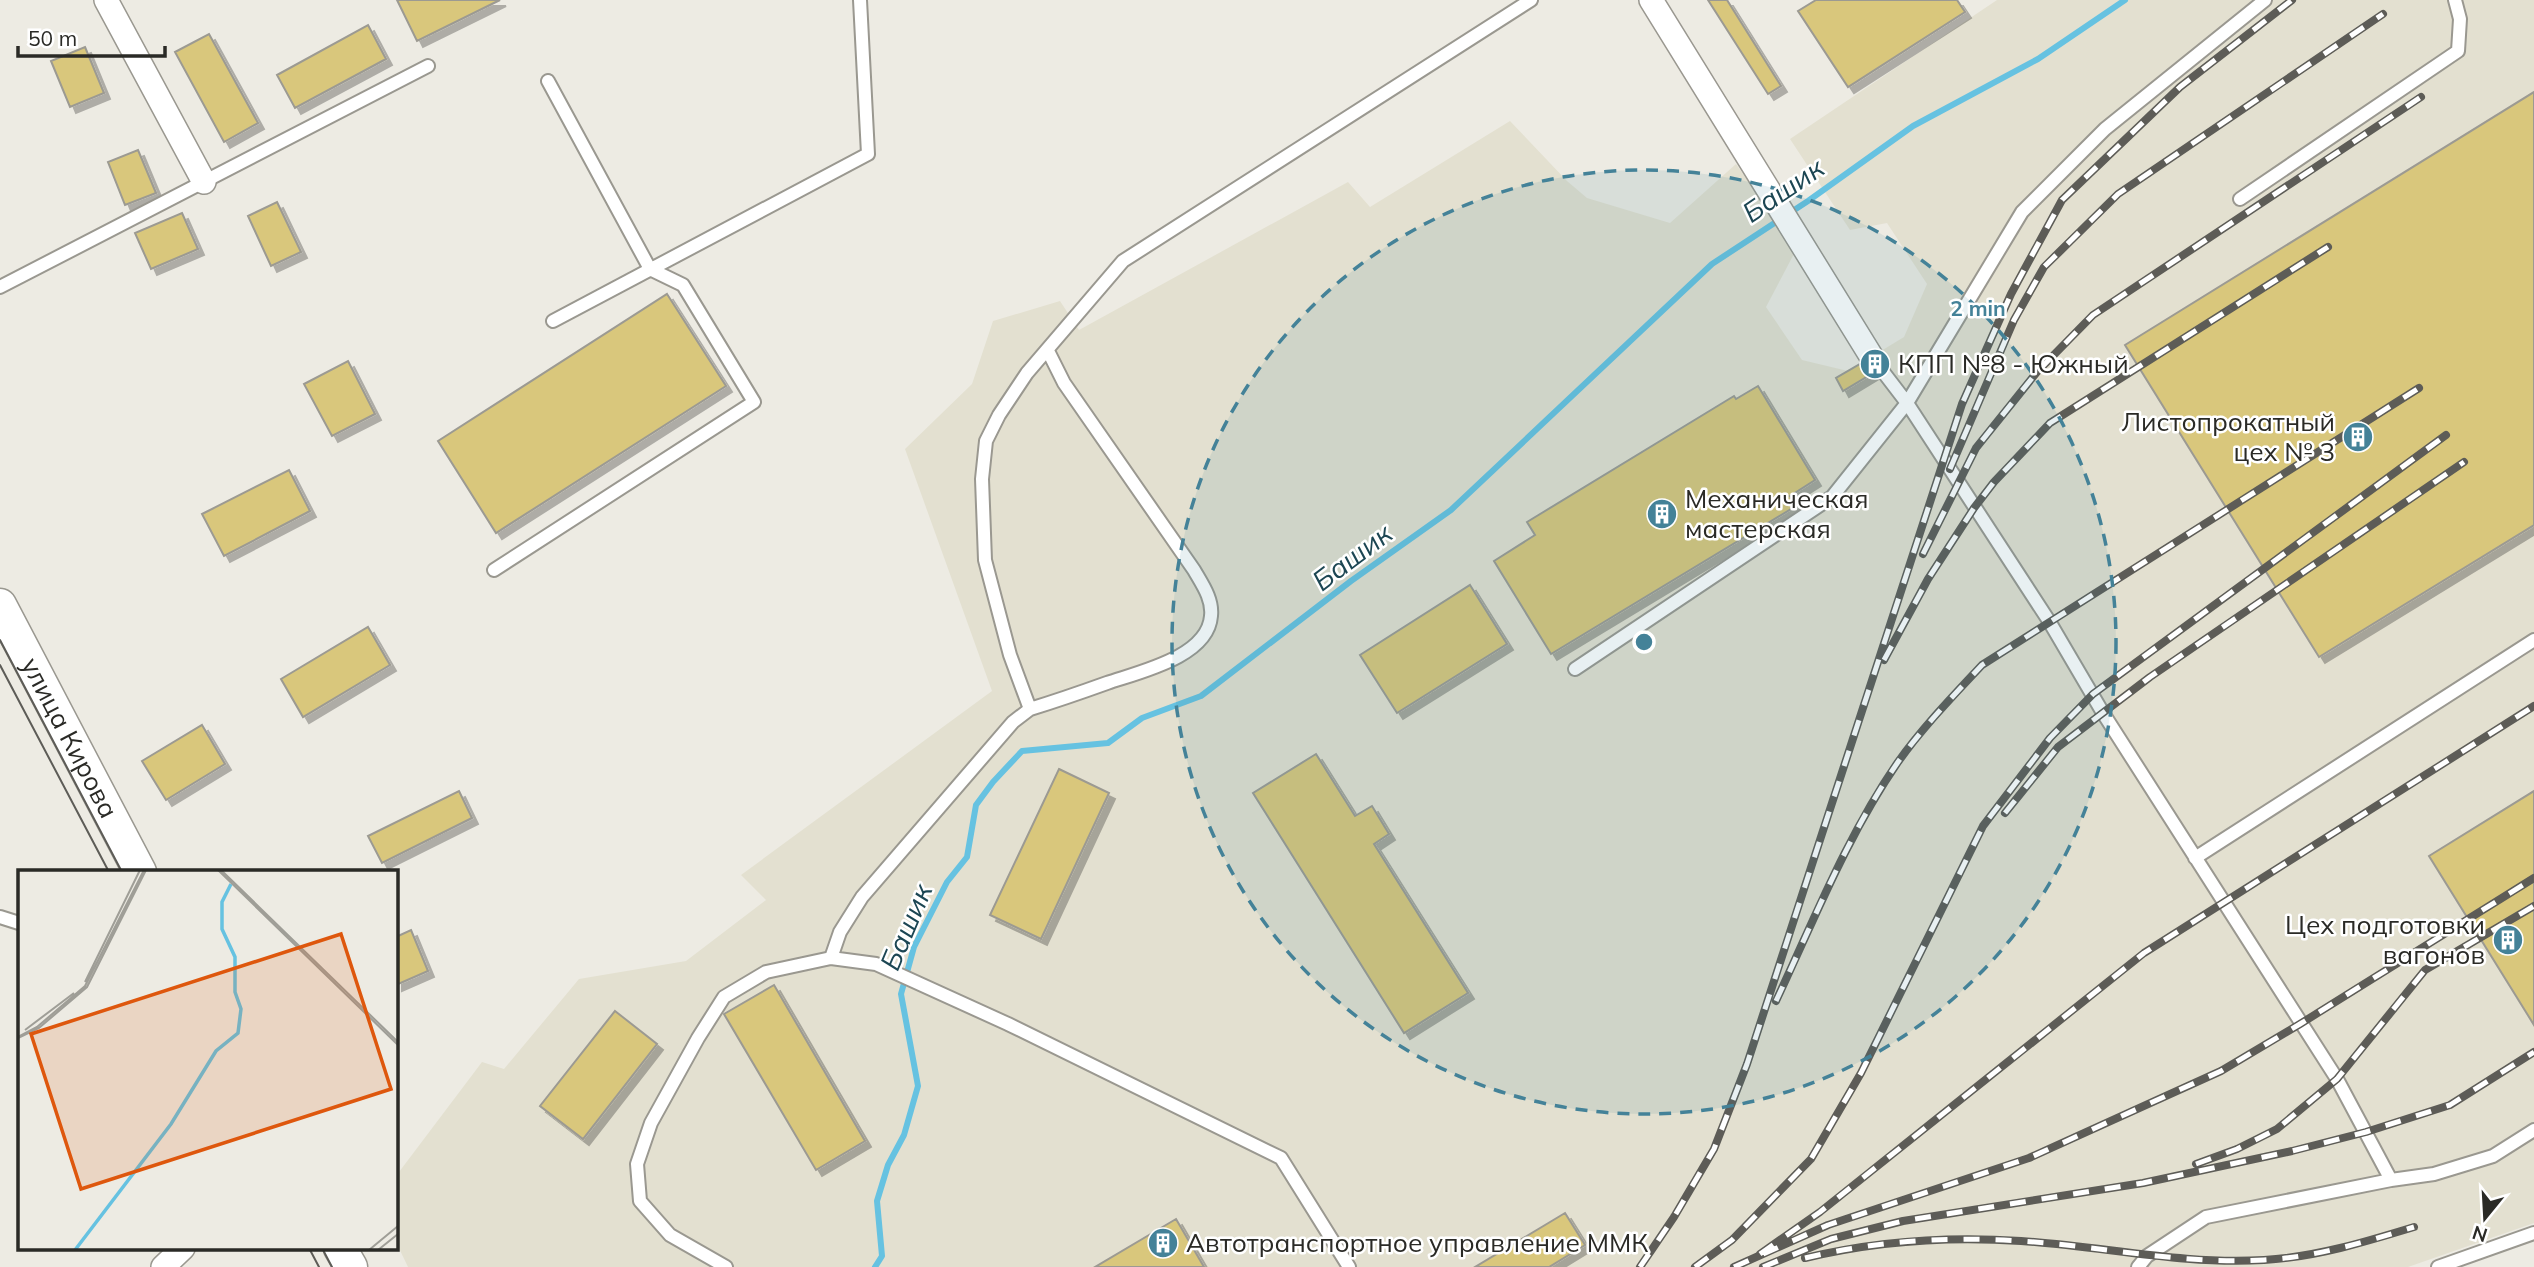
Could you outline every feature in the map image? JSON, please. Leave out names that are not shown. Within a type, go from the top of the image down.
[{"type":"main road","name":"улица Кирова","points":[[0,605],[139,870]]},
{"type":"main road","points":[[341,1250],[351,1267]]},
{"type":"street","points":[[106,0],[204,182]]},
{"type":"street","points":[[1651,0],[1871,356]]},
{"type":"street","points":[[163,1267],[181,1250]]},
{"type":"lane","points":[[553,321],[867,154],[860,0]]},
{"type":"lane","points":[[1030,709],[1010,655],[985,560],[982,478],[986,441],[999,415],[1027,373],[1123,261],[1531,0]]},
{"type":"lane","points":[[1575,669],[1832,497],[1907,403],[2022,212],[2105,129],[2265,0]]},
{"type":"lane","points":[[2240,199],[2458,51],[2460,19],[2455,0]]},
{"type":"lane","points":[[0,287],[428,65]]},
{"type":"lane","points":[[494,569],[754,402],[683,285],[650,270],[548,81]]},
{"type":"lane","points":[[831,958],[840,932],[862,897],[1013,722],[1030,709],[1159,666],[1183,653],[1202,638],[1211,617],[1209,597],[1194,570],[1064,383],[1048,351]]},
{"type":"lane","points":[[1871,356],[1907,403],[2049,621],[2195,858],[2337,1079],[2391,1180]]},
{"type":"lane","points":[[2195,858],[2534,640]]},
{"type":"lane","points":[[0,917],[18,923]]},
{"type":"lane","points":[[726,1267],[670,1235],[640,1201],[637,1164],[651,1123],[724,997],[766,972],[831,958],[876,964],[1008,1024],[1281,1158],[1349,1267]]},
{"type":"lane","points":[[2138,1267],[2147,1256],[2206,1217],[2434,1174],[2493,1156],[2534,1130]]},
{"type":"lane","points":[[2438,1267],[2534,1233]]},
{"type":"shaded area","points":[[1997,0],[2534,0],[2534,1223],[2408,1267],[408,1267],[397,1244],[397,1175],[482,1062],[504,1069],[579,979],[686,961],[766,900],[741,875],[992,691],[905,449],[972,384],[993,321],[1060,301],[1079,330],[1348,182],[1370,207],[1510,121],[1567,181],[1587,198],[1670,223],[1736,164],[1796,250],[1766,307],[1802,360],[1848,371],[1904,337],[1927,284],[1887,223],[1850,230],[1790,139]]},
{"type":"building","points":[[397,0],[500,0],[417,41]]},
{"type":"building","points":[[1708,0],[1727,0],[1781,86],[1768,94]]},
{"type":"building","points":[[1816,0],[1957,0],[1965,12],[1848,87],[1798,11]]},
{"type":"building","points":[[368,25],[386,59],[295,108],[277,75]]},
{"type":"building","points":[[209,34],[258,123],[224,142],[175,52]]},
{"type":"building","points":[[85,47],[104,93],[70,107],[51,61]]},
{"type":"building","name":"Листопрокатный цех № 3","points":[[2534,92],[2534,525],[2319,657],[2125,345]]},
{"type":"building","points":[[138,150],[156,193],[125,205],[108,162]]},
{"type":"building","points":[[277,202],[301,252],[271,266],[248,216]]},
{"type":"building","points":[[182,213],[198,249],[151,269],[135,233]]},
{"type":"building","points":[[667,294],[726,386],[496,533],[438,441]]},
{"type":"building","points":[[348,361],[375,414],[332,436],[304,384]]},
{"type":"building","points":[[1860,364],[1873,373],[1843,391],[1836,378]]},
{"type":"building","name":"Механическая мастерская","points":[[1758,386],[1815,480],[1790,496],[1796,506],[1551,654],[1494,561],[1535,535],[1527,522],[1734,396],[1736,399]]},
{"type":"building","points":[[289,470],[310,511],[224,556],[202,514]]},
{"type":"building","points":[[1470,585],[1507,644],[1397,713],[1360,655]]},
{"type":"building","points":[[368,627],[390,665],[303,717],[281,679]]},
{"type":"building","points":[[202,725],[225,764],[166,800],[142,761]]},
{"type":"building","points":[[1316,754],[1355,816],[1372,806],[1389,834],[1374,844],[1468,993],[1404,1033],[1253,793]]},
{"type":"building","points":[[1059,769],[1109,793],[1041,939],[990,915]]},
{"type":"building","points":[[459,791],[472,818],[382,863],[368,836]]},
{"type":"building","name":"Цех подготовки вагонов","points":[[2534,791],[2534,1025],[2429,856]]},
{"type":"building","points":[[411,930],[428,971],[397,985],[397,937]]},
{"type":"building","points":[[774,985],[865,1141],[816,1170],[724,1014]]},
{"type":"building","points":[[615,1011],[657,1044],[583,1139],[540,1106]]},
{"type":"building","points":[[1565,1213],[1585,1245],[1549,1267],[1475,1267]]},
{"type":"building","name":"Автотранспортное управление ММК","points":[[1176,1219],[1204,1267],[1095,1267]]},
{"type":"waterway","name":"Башик","points":[[875,1267],[882,1256],[877,1201],[888,1165],[904,1135],[918,1086],[901,994],[914,947],[947,882],[967,857],[976,805],[1022,751],[1108,743],[1142,718],[1201,696],[1351,581],[1451,510],[1712,264],[1808,201],[1913,126],[2038,59],[2125,0]]},
{"type":"tram line","points":[[0,640],[121,870]]},
{"type":"tram line","points":[[0,665],[108,870]]},
{"type":"tram line","points":[[310,1250],[319,1267]]},
{"type":"tram line","points":[[323,1250],[332,1267]]},
{"type":"railway","points":[[1640,1267],[1674,1217],[1714,1149],[1747,1064],[1962,404],[2011,294],[2062,200],[2180,87],[2292,0]]},
{"type":"railway","points":[[1950,469],[2014,320],[2044,267],[2118,194],[2383,14]]},
{"type":"railway","points":[[1923,554],[1976,448],[2037,372],[2093,315],[2421,97]]},
{"type":"railway","points":[[1884,660],[1928,579],[1974,508],[1994,482],[2050,423],[2328,247]]},
{"type":"railway","points":[[1776,1001],[1832,879],[1880,790],[1918,736],[1982,665],[2419,388]]},
{"type":"railway","points":[[1695,1267],[1732,1240],[1811,1159],[1861,1073],[1983,826],[2050,738],[2093,694],[2446,435]]},
{"type":"railway","points":[[2005,813],[2058,747],[2150,677],[2464,462]]},
{"type":"railway","points":[[1760,1254],[1820,1212],[2144,953],[2534,706]]},
{"type":"railway","points":[[1734,1267],[1828,1225],[2029,1158],[2221,1071],[2534,878]]},
{"type":"railway","points":[[2196,1164],[2237,1149],[2277,1129],[2337,1079],[2425,970],[2534,906]]},
{"type":"railway","points":[[1763,1267],[1831,1239],[1903,1221],[2143,1183],[2366,1132],[2450,1105],[2534,1052]]},
{"type":"railway","points":[[1805,1258],[1858,1247],[1966,1239],[2051,1243],[2203,1260],[2264,1260],[2321,1252],[2414,1227]]},
{"type":"place","name":"КПП №8 - Южный","points":[[1875,364]]},
{"type":"place","name":"Листопрокатный цех № 3","points":[[2358,437]]},
{"type":"place","name":"Механическая мастерская","points":[[1662,514]]},
{"type":"place","name":"Цех подготовки вагонов","points":[[2508,940]]},
{"type":"place","name":"Автотранспортное управление ММК","points":[[1163,1243]]}]
